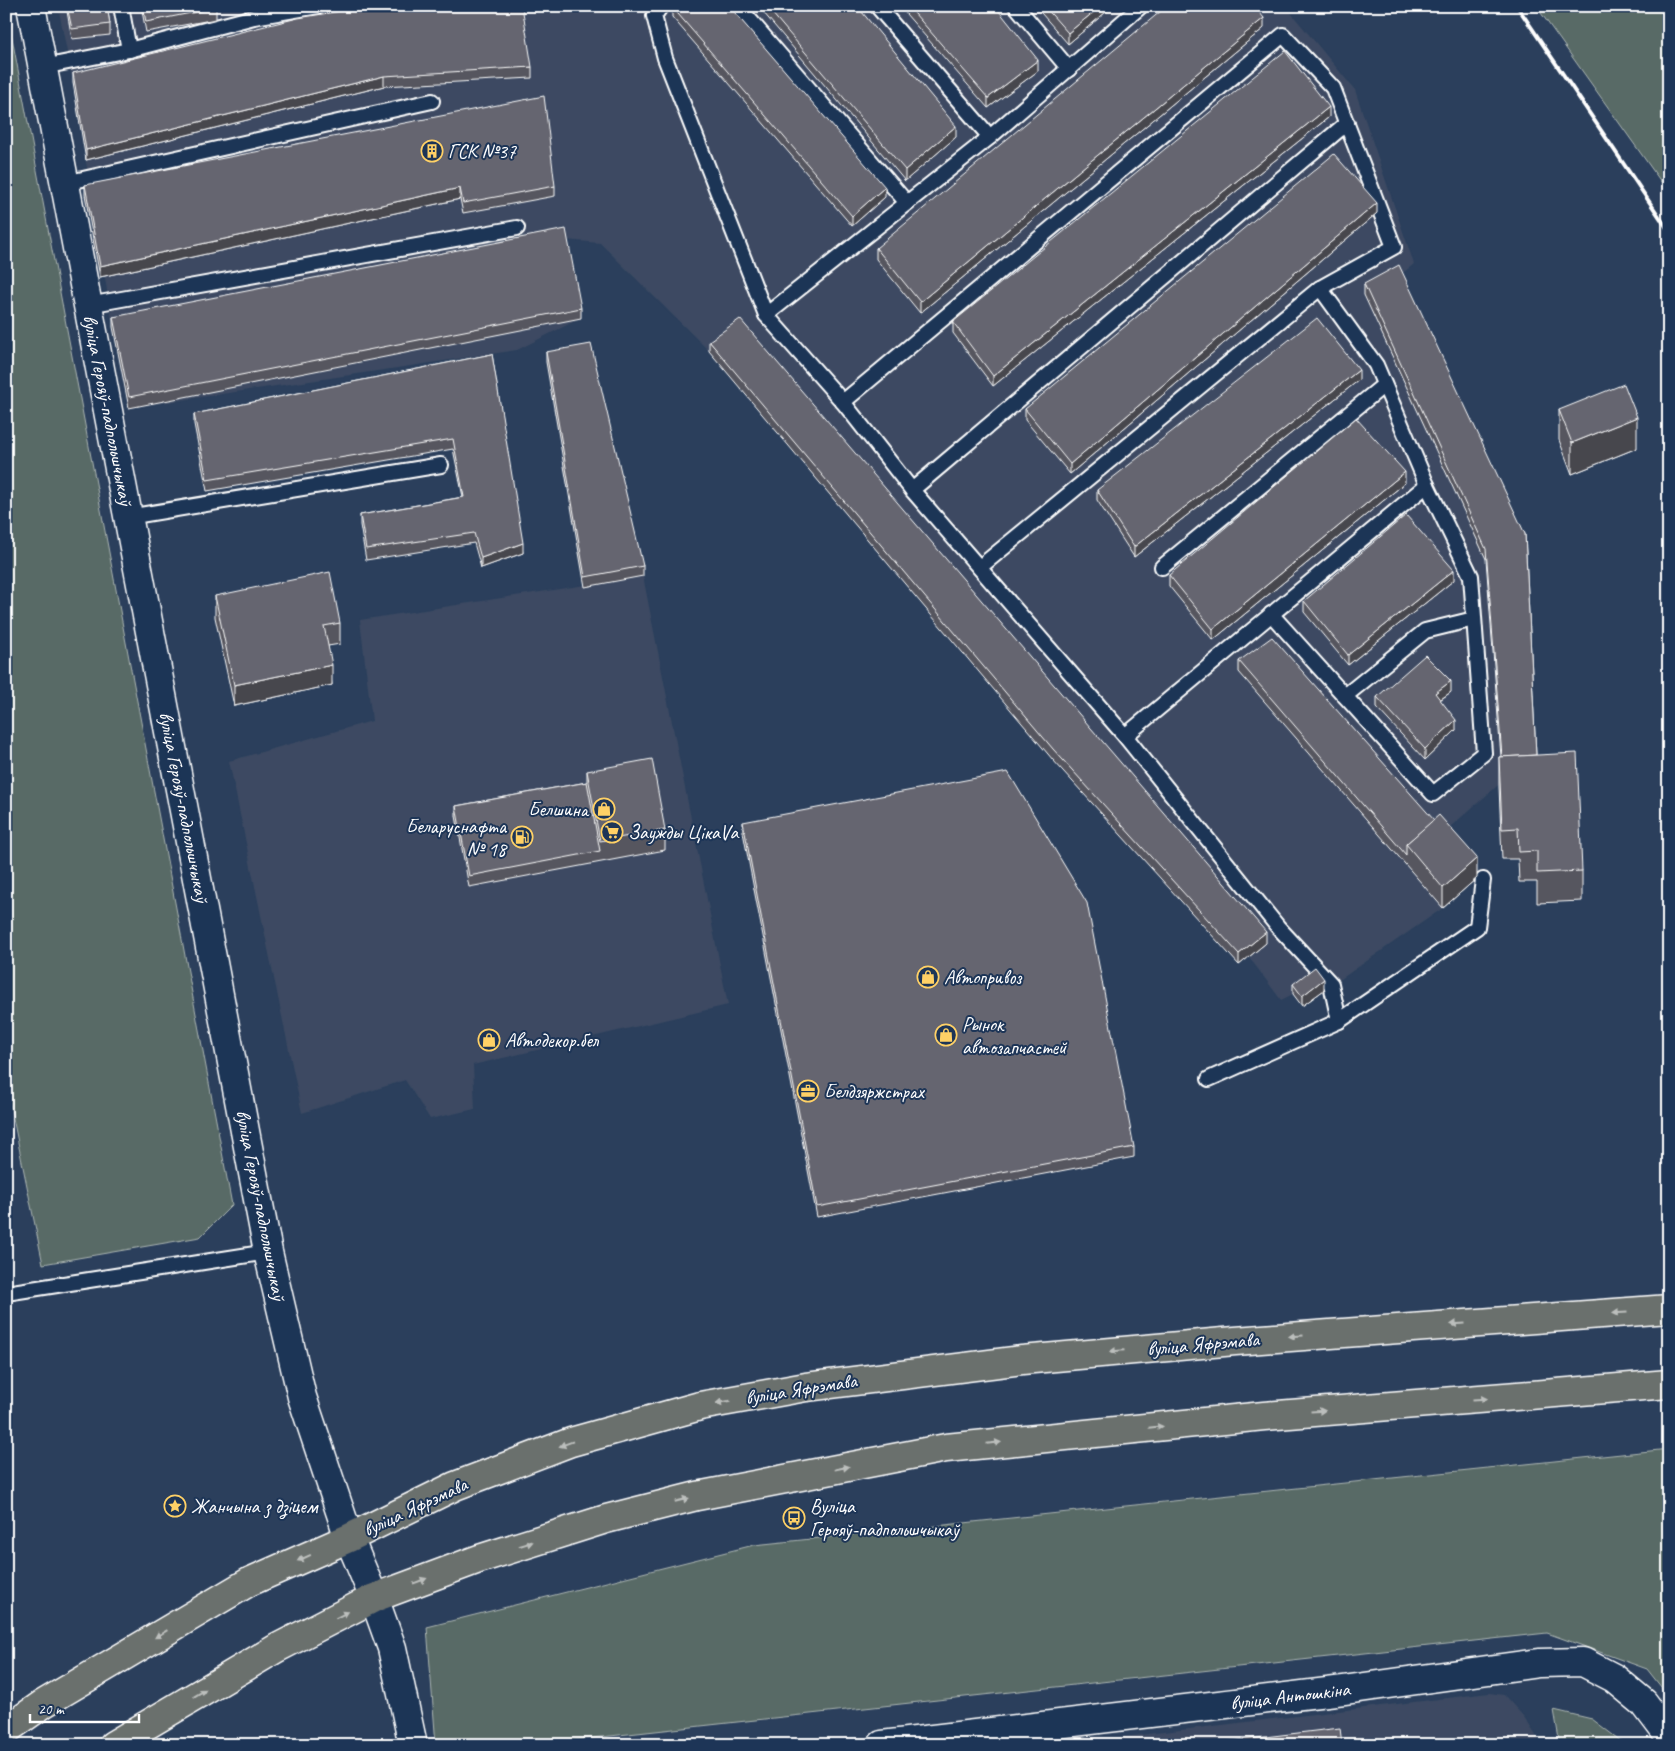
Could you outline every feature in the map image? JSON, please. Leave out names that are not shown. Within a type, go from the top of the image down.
[{"type":"main road","name":"вуліца Яфрэмава","points":[[6,1730],[43,1704],[249,1582],[349,1538],[455,1486],[571,1442],[700,1406],[806,1387],[1022,1360],[1167,1347],[1669,1309]]},
{"type":"main road","points":[[113,1745],[277,1648],[374,1598],[479,1559],[606,1518],[697,1496],[946,1448],[1264,1416],[1669,1384]]},
{"type":"street","name":"вуліца Герояў-падпольшчыкаў","points":[[31,6],[268,1252],[302,1397],[349,1538],[374,1598]]},
{"type":"street","points":[[374,1598],[392,1648],[413,1745]]},
{"type":"street","name":"вуліца Антошкіна","points":[[882,1745],[1334,1691],[1539,1663],[1583,1662],[1614,1678],[1636,1697],[1669,1736]]},
{"type":"lane","points":[[121,6],[129,50]]},
{"type":"lane","points":[[43,67],[129,50],[253,12],[318,6]]},
{"type":"lane","points":[[661,6],[654,16],[665,58],[766,314],[843,402],[912,490],[980,566],[1125,736],[1278,927],[1332,984],[1339,1021]]},
{"type":"lane","points":[[738,6],[907,203]]},
{"type":"lane","points":[[878,6],[990,137]]},
{"type":"lane","points":[[1016,6],[1069,69]]},
{"type":"lane","points":[[766,314],[990,137],[1141,6]]},
{"type":"lane","points":[[843,402],[1283,35],[1333,88],[1394,247],[1320,288],[980,566]]},
{"type":"lane","points":[[65,183],[432,100]]},
{"type":"lane","points":[[912,490],[1348,124]]},
{"type":"lane","points":[[88,305],[517,228]]},
{"type":"lane","points":[[1271,614],[1433,794],[1484,753],[1472,576],[1427,485],[1376,365],[1320,288]]},
{"type":"lane","points":[[1162,567],[1384,385]]},
{"type":"lane","points":[[128,517],[441,466]]},
{"type":"lane","points":[[1125,736],[1427,485]]},
{"type":"lane","points":[[1345,696],[1425,631],[1474,619]]},
{"type":"lane","points":[[1209,1079],[1339,1021],[1477,927],[1483,880]]},
{"type":"lane","points":[[6,1293],[268,1252]]},
{"type":"shaded area","points":[[58,6],[1300,6],[1291,13],[1355,90],[1414,264],[1399,276],[1525,545],[1503,781],[1406,865],[1443,908],[1302,1006],[1293,994],[1281,1000],[1249,957],[1239,965],[1053,760],[709,351],[600,243],[566,240],[581,318],[517,350],[129,408],[113,327],[73,83]]},
{"type":"shaded area","points":[[643,576],[728,1005],[473,1065],[475,1109],[430,1119],[405,1080],[302,1113],[229,761],[372,721],[360,620]]},
{"type":"shaded area","points":[[1489,1693],[1504,1695],[1524,1717],[1542,1745],[1056,1745]]},
{"type":"green space","points":[[6,6],[232,1205],[200,1237],[43,1264],[6,1084]]},
{"type":"green space","points":[[1536,6],[1669,6],[1669,193]]},
{"type":"green space","points":[[1669,1449],[1669,1697],[1647,1669],[1547,1633],[528,1745],[436,1745],[427,1627],[754,1545]]},
{"type":"green space","points":[[1554,1710],[1592,1719],[1626,1745],[1560,1745]]},
{"type":"building","points":[[67,6],[107,6],[110,24],[72,29]]},
{"type":"building","points":[[143,6],[216,6],[216,8],[146,22]]},
{"type":"building","name":"ГСК №37","points":[[372,6],[522,6],[532,67],[384,76],[86,150],[73,73],[298,18]]},
{"type":"building","points":[[729,6],[885,187],[852,216],[672,7]]},
{"type":"building","points":[[766,6],[857,6],[956,126],[905,170]]},
{"type":"building","points":[[908,6],[995,6],[1038,60],[988,98]]},
{"type":"building","points":[[1044,6],[1101,6],[1068,33]]},
{"type":"building","points":[[1167,6],[1254,6],[1264,18],[920,302],[876,248]]},
{"type":"building","points":[[1285,51],[1329,107],[993,376],[953,322]]},
{"type":"building","name":"ГСК №37","points":[[544,96],[555,186],[463,203],[460,188],[100,266],[85,185]]},
{"type":"building","points":[[1334,154],[1377,203],[1070,464],[1025,409]]},
{"type":"building","points":[[566,229],[581,308],[129,397],[113,317]]},
{"type":"building","points":[[1399,265],[1525,534],[1536,755],[1502,757],[1486,549],[1364,284]]},
{"type":"building","points":[[1317,318],[1359,370],[1134,547],[1097,490]]},
{"type":"building","points":[[740,319],[1266,932],[1239,954],[1053,749],[709,341]]},
{"type":"building","points":[[591,344],[643,566],[585,577],[546,352]]},
{"type":"building","points":[[492,354],[523,543],[481,558],[474,533],[366,549],[360,515],[464,497],[453,439],[207,480],[194,414]]},
{"type":"building","points":[[1624,384],[1637,417],[1572,443],[1559,410]]},
{"type":"building","points":[[1356,418],[1405,472],[1213,629],[1169,575]]},
{"type":"building","points":[[1406,515],[1454,570],[1348,655],[1304,601]]},
{"type":"building","points":[[330,572],[340,623],[324,626],[332,665],[234,685],[215,596]]},
{"type":"building","points":[[1272,637],[1434,820],[1406,844],[1406,855],[1239,661]]},
{"type":"building","points":[[1425,655],[1451,681],[1435,693],[1456,720],[1425,749],[1377,697]]},
{"type":"building","points":[[1577,753],[1582,871],[1537,873],[1537,851],[1519,852],[1518,828],[1502,829],[1499,757]]},
{"type":"building","points":[[652,759],[665,830],[600,841],[587,771]]},
{"type":"building","name":"Рынок автозапчастей","points":[[1008,772],[1087,903],[1134,1147],[817,1207],[743,822]]},
{"type":"building","points":[[587,782],[600,851],[469,876],[456,806]]},
{"type":"building","points":[[1439,815],[1477,858],[1443,888],[1406,844]]},
{"type":"building","points":[[1315,967],[1324,979],[1302,996],[1293,984]]},
{"type":"building","points":[[1340,1728],[1342,1745],[1198,1745]]},
{"type":"building","points":[[935,1740],[935,1745],[896,1745]]},
{"type":"railway","points":[[1517,6],[1669,231]]},
{"type":"place","name":"ГСК №37","points":[[432,151]]},
{"type":"place","name":"Белшина","points":[[604,809]]},
{"type":"place","name":"Заужды ЦікаVа","points":[[612,832]]},
{"type":"place","name":"Беларуснафта № 18","points":[[522,837]]},
{"type":"place","name":"Автопривоз","points":[[928,977]]},
{"type":"place","name":"Рынок автозапчастей","points":[[946,1035]]},
{"type":"place","name":"Автодекор.бел","points":[[489,1040]]},
{"type":"place","name":"Белдзяржстрах","points":[[808,1091]]},
{"type":"place","name":"Жанчына з дзіцем","points":[[175,1506]]},
{"type":"place","name":"Вуліца Герояў-падпольшчыкаў","points":[[794,1518]]}]
